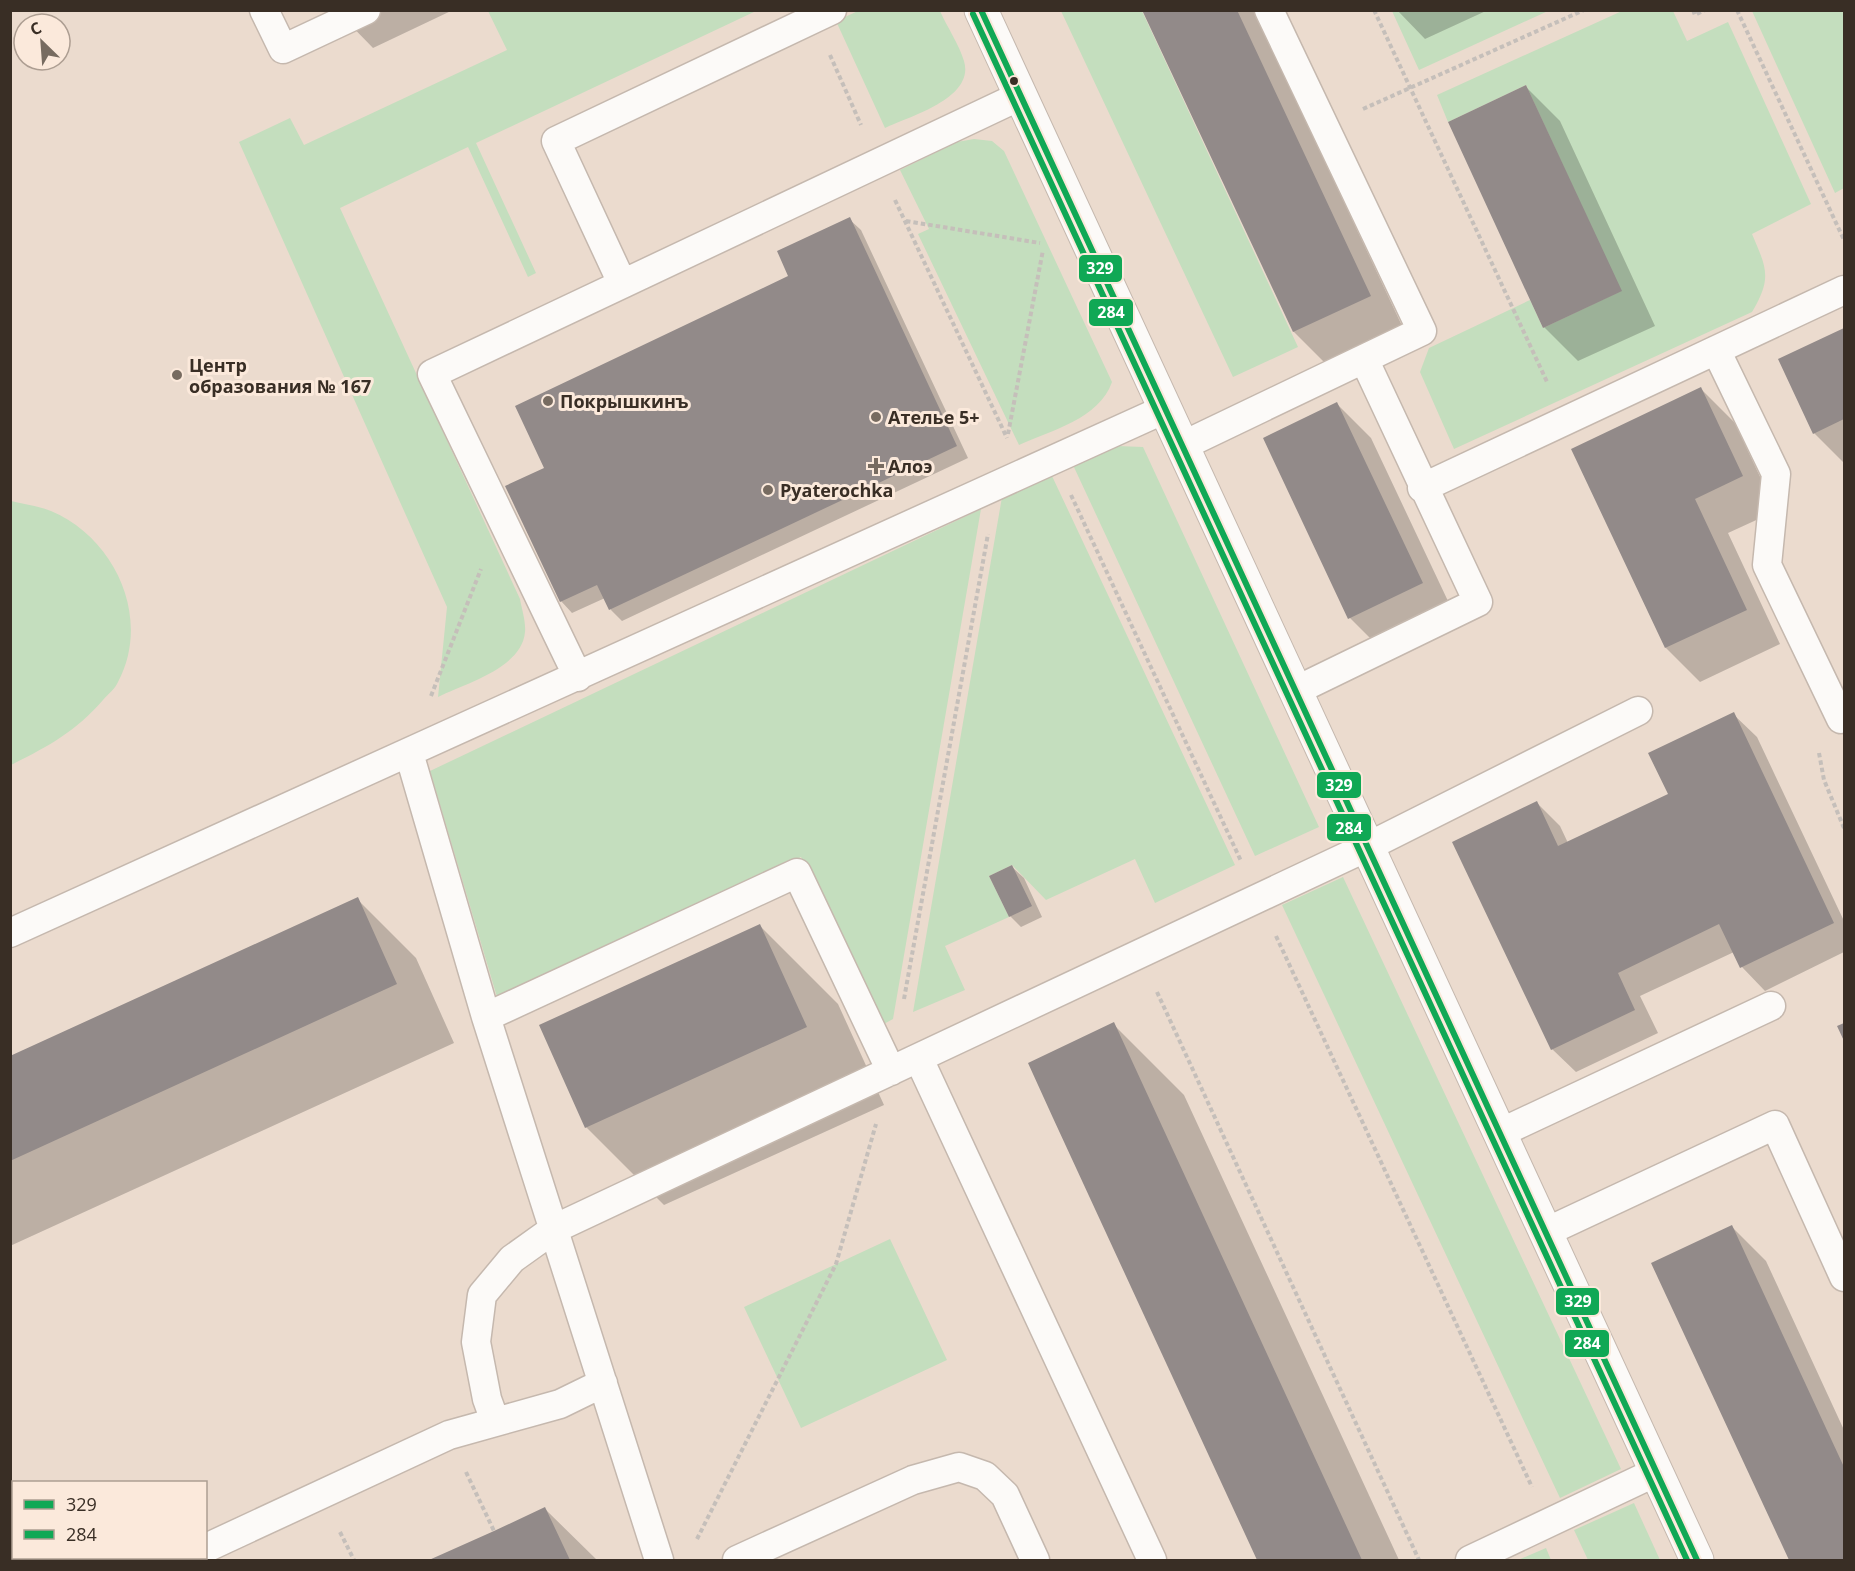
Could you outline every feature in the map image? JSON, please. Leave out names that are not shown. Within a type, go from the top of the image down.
[{"type":"street","points":[[981,10],[1697,1560]]},
{"type":"lane","points":[[264,10],[283,49],[366,10]]},
{"type":"lane","points":[[1182,446],[1422,331],[1269,10]]},
{"type":"lane","points":[[622,284],[556,141],[823,15]]},
{"type":"lane","points":[[578,677],[500,520],[432,374],[1020,96]]},
{"type":"lane","points":[[1422,488],[1845,290]]},
{"type":"lane","points":[[1716,350],[1776,474],[1767,565],[1841,718],[1845,717]]},
{"type":"lane","points":[[1295,691],[1478,602],[1422,488],[1364,359]]},
{"type":"lane","points":[[10,933],[1165,409]]},
{"type":"lane","points":[[495,1421],[487,1399],[476,1342],[482,1295],[512,1259],[554,1229],[1367,847],[1638,711]]},
{"type":"lane","points":[[408,753],[486,1017],[659,1560]]},
{"type":"lane","points":[[486,1017],[797,873],[891,1071]]},
{"type":"lane","points":[[1500,1133],[1771,1006]]},
{"type":"lane","points":[[919,1059],[1152,1560]]},
{"type":"lane","points":[[1546,1232],[1775,1125],[1845,1277]]},
{"type":"lane","points":[[207,1548],[449,1435],[560,1404],[603,1383]]},
{"type":"lane","points":[[737,1560],[912,1479],[960,1467],[985,1476],[1005,1495],[1035,1560]]},
{"type":"lane","points":[[1470,1560],[1656,1472]]},
{"type":"path","points":[[1374,10],[1565,420]]},
{"type":"path","points":[[1356,112],[1584,10]]},
{"type":"path","points":[[1693,10],[1695,15],[1705,10]]},
{"type":"path","points":[[1737,10],[1845,240]]},
{"type":"path","points":[[823,15],[878,164]]},
{"type":"path","points":[[891,193],[1011,447],[1055,460]]},
{"type":"path","points":[[905,221],[1044,244],[1007,438]]},
{"type":"path","points":[[1071,494],[1242,862]]},
{"type":"path","points":[[408,753],[500,520]]},
{"type":"path","points":[[904,1002],[989,527]]},
{"type":"path","points":[[1273,930],[1534,1491]]},
{"type":"path","points":[[1156,990],[1419,1560]]},
{"type":"path","points":[[694,1543],[836,1264],[891,1071]]},
{"type":"path","points":[[449,1435],[494,1531]]},
{"type":"green space","points":[[488,11],[756,11],[476,143],[536,273],[528,277],[468,147],[340,208],[520,599],[524,616],[525,632],[522,645],[504,665],[438,697],[447,607],[239,142],[290,118],[304,145],[507,50]]},
{"type":"green space","points":[[858,11],[940,11],[964,61],[965,74],[960,85],[938,104],[885,128],[836,21]]},
{"type":"green space","points":[[1061,11],[1142,11],[1298,347],[1233,377]]},
{"type":"green space","points":[[1392,11],[1548,11],[1419,70]]},
{"type":"green space","points":[[1622,11],[1673,11],[1687,41],[1728,22],[1811,204],[1752,234],[1764,265],[1765,282],[1752,312],[1454,449],[1420,372],[1429,348],[1530,300],[1543,328],[1621,291],[1526,85],[1448,122],[1437,95]]},
{"type":"green space","points":[[1752,11],[1844,11],[1844,188],[1835,193]]},
{"type":"green space","points":[[974,139],[992,141],[1004,151],[1112,382],[1106,395],[1086,414],[1073,422],[1019,445],[918,234],[929,229],[900,170],[957,142]]},
{"type":"green space","points":[[1117,446],[1143,447],[1319,827],[1255,856],[1073,465]]},
{"type":"green space","points":[[1052,476],[1235,865],[1155,903],[1135,859],[1046,900],[1012,865],[989,876],[1009,917],[945,946],[965,990],[913,1012],[1002,497]]},
{"type":"green space","points":[[11,501],[51,511],[74,523],[93,540],[109,560],[121,583],[129,607],[131,632],[128,657],[113,689],[72,730],[11,765]]},
{"type":"green space","points":[[981,509],[893,1019],[882,1025],[801,857],[497,997],[430,771]]},
{"type":"green space","points":[[1343,877],[1621,1469],[1560,1498],[1282,905]]},
{"type":"green space","points":[[890,1239],[947,1360],[801,1428],[744,1307]]},
{"type":"green space","points":[[1634,1503],[1660,1560],[1588,1560],[1574,1530]]},
{"type":"green space","points":[[1546,1548],[1551,1560],[1518,1560]]},
{"type":"building","points":[[1142,10],[1237,10],[1371,296],[1293,332]]},
{"type":"building","points":[[1526,85],[1622,291],[1543,328],[1448,122]]},
{"type":"building","points":[[850,217],[957,446],[609,610],[597,585],[560,602],[505,486],[544,468],[515,406],[788,276],[777,251]]},
{"type":"building","points":[[1844,328],[1844,419],[1813,434],[1778,359]]},
{"type":"building","points":[[1701,387],[1743,476],[1695,499],[1747,610],[1665,648],[1571,449]]},
{"type":"building","points":[[1337,402],[1423,583],[1348,619],[1263,438]]},
{"type":"building","points":[[1734,712],[1834,923],[1740,968],[1719,924],[1618,973],[1635,1010],[1551,1050],[1452,842],[1537,801],[1558,846],[1668,794],[1648,753]]},
{"type":"building","points":[[1012,865],[1032,906],[1009,917],[989,876]]},
{"type":"building","points":[[358,897],[397,984],[10,1161],[10,1056]]},
{"type":"building","points":[[760,924],[807,1027],[585,1128],[539,1025]]},
{"type":"building","points":[[1114,1022],[1362,1560],[1257,1560],[1053,1118],[1028,1063]]},
{"type":"building","points":[[1844,1023],[1844,1041],[1837,1026]]},
{"type":"building","points":[[1732,1225],[1844,1467],[1844,1560],[1789,1560],[1651,1263]]},
{"type":"building","points":[[545,1507],[570,1560],[429,1560],[494,1531]]},
{"type":"transit line","name":"329","points":[[981,10],[1697,1560]]},
{"type":"transit line","name":"284","points":[[973,14],[1687,1560]]},
{"type":"place","name":"Центр образования № 167","points":[[177,375]]},
{"type":"place","name":"Покрышкинъ","points":[[548,401]]},
{"type":"place","name":"Ателье 5+","points":[[876,417]]},
{"type":"place","name":"Алоэ","points":[[876,466]]},
{"type":"place","name":"Pyaterochka","points":[[768,490]]}]
